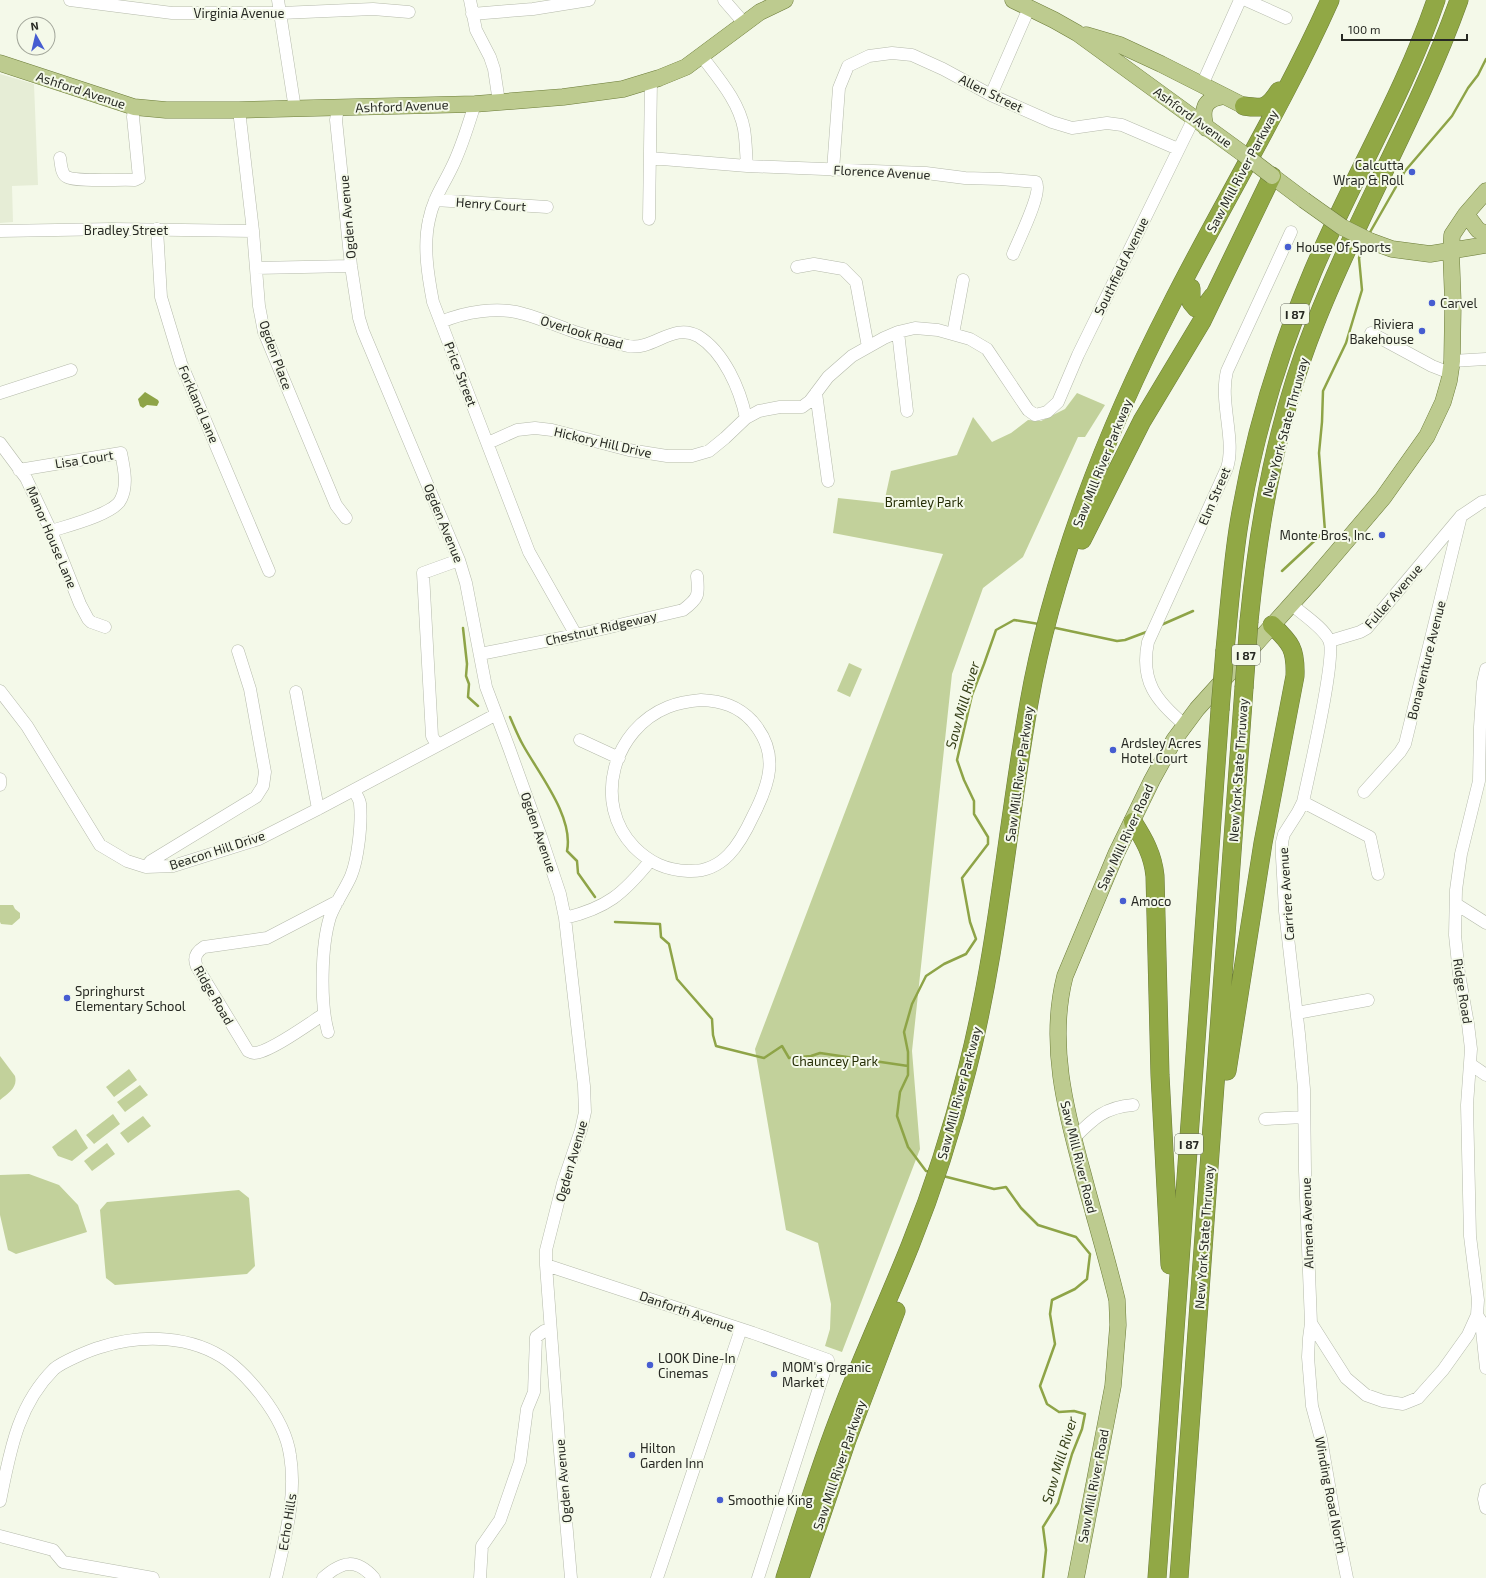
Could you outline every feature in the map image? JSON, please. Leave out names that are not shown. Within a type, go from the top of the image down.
[{"type":"highway","name":"Saw Mill River Parkway","points":[[800,1578],[834,1476],[977,1070],[996,990],[1008,922],[1048,639],[1066,557],[1086,499],[1135,380],[1248,152],[1308,46],[1330,0]]},
{"type":"highway","name":"Saw Mill River Parkway","points":[[1054,613],[1108,469],[1164,342],[1191,288],[1263,155],[1341,0]]},
{"type":"highway","name":"New York State Thruway","points":[[1157,1578],[1220,710],[1234,560],[1243,499],[1256,440],[1277,367],[1292,324],[1314,269],[1423,36],[1436,0]]},
{"type":"highway","name":"New York State Thruway","points":[[1179,1578],[1248,621],[1256,554],[1269,480],[1284,420],[1304,355],[1337,270],[1428,79],[1459,0]]},
{"type":"highway","points":[[1244,106],[1260,108],[1270,103],[1308,46]]},
{"type":"highway","points":[[1244,106],[1256,117],[1258,123],[1258,131],[1248,152]]},
{"type":"highway","points":[[1082,540],[1133,438],[1202,321],[1269,180]]},
{"type":"highway","points":[[1191,288],[1192,304],[1198,309],[1204,308],[1215,291]]},
{"type":"highway","points":[[1208,1184],[1222,1106],[1232,1031],[1262,843],[1295,676],[1295,658],[1290,644],[1272,625]]},
{"type":"highway","points":[[1133,822],[1143,838],[1152,858],[1156,887],[1160,1076],[1169,1232],[1172,1378]]},
{"type":"highway","name":"Saw Mill River Parkway","points":[[785,1578],[830,1442],[852,1384],[937,1186]]},
{"type":"main road","name":"Ashford Avenue","points":[[0,63],[134,107],[172,110],[239,110],[475,104],[562,97],[623,89],[651,80],[686,67],[760,12],[785,0]]},
{"type":"main road","name":"Ashford Avenue","points":[[1013,0],[1054,20],[1076,33],[1200,123],[1248,152],[1269,180],[1336,223],[1370,241],[1392,249],[1430,254],[1486,245]]},
{"type":"main road","name":"Ashford Avenue","points":[[1076,33],[1120,45],[1244,106]]},
{"type":"main road","points":[[1156,90],[1163,80],[1169,75],[1182,75]]},
{"type":"main road","points":[[1200,123],[1204,106],[1212,99],[1224,96]]},
{"type":"main road","name":"Saw Mill River Road","points":[[1076,1578],[1113,1386],[1118,1325],[1117,1300],[1073,1139],[1066,1109],[1059,1064],[1058,1028],[1065,976],[1116,854],[1159,767],[1185,725],[1209,695],[1291,604],[1383,498],[1420,447],[1439,413],[1447,388],[1451,367],[1453,304],[1451,251],[1452,235],[1466,214],[1486,191]]},
{"type":"main road","points":[[1466,214],[1476,228],[1486,234]]},
{"type":"street","name":"Virginia Avenue","points":[[70,0],[172,13],[281,13],[372,5],[409,12]]},
{"type":"street","points":[[278,0],[295,109]]},
{"type":"street","points":[[470,0],[476,30],[490,57],[494,69],[499,102]]},
{"type":"street","points":[[472,14],[533,9],[589,0]]},
{"type":"street","points":[[724,0],[744,23]]},
{"type":"street","points":[[1202,85],[1240,0]]},
{"type":"street","points":[[1246,0],[1286,18]]},
{"type":"street","points":[[991,95],[1029,8]]},
{"type":"street","name":"Allen Street","points":[[833,170],[839,88],[848,66],[869,56],[892,53],[912,55],[943,69],[991,95],[1052,122],[1072,128],[1107,124],[1122,125],[1178,149]]},
{"type":"street","points":[[701,55],[730,94],[739,114],[744,129],[747,166]]},
{"type":"street","points":[[649,218],[651,80]]},
{"type":"street","name":"Price Street","points":[[475,104],[452,168],[435,200],[428,221],[427,260],[433,302],[529,552],[576,635]]},
{"type":"street","points":[[60,158],[62,173],[67,177],[77,179],[135,180],[139,178],[133,117],[134,107]]},
{"type":"street","name":"Ogden Avenue","points":[[338,108],[336,120],[351,266],[363,331],[459,560],[466,583],[486,687],[542,842],[560,894],[566,918],[584,1086],[585,1112],[581,1130],[563,1183],[546,1250],[546,1265],[571,1578]]},
{"type":"street","name":"Ogden Place","points":[[239,110],[253,231],[259,306],[264,332],[336,505],[346,518]]},
{"type":"street","name":"Southfield Avenue","points":[[1047,412],[1058,402],[1078,355],[1178,149],[1200,123]]},
{"type":"street","name":"Florence Avenue","points":[[650,158],[747,166],[926,173],[965,178],[1012,179],[1036,182],[1038,187],[1036,197],[1013,254]]},
{"type":"street","name":"Henry Court","points":[[435,200],[547,207]]},
{"type":"street","name":"Bradley Street","points":[[0,231],[157,229],[253,231]]},
{"type":"street","name":"Forkland Lane","points":[[157,229],[161,297],[181,363],[269,571]]},
{"type":"street","name":"Elm Street","points":[[1185,725],[1168,711],[1154,694],[1148,670],[1146,654],[1147,645],[1150,634],[1197,536],[1227,468],[1230,453],[1224,389],[1227,371],[1291,232]]},
{"type":"street","points":[[797,267],[814,264],[843,269],[856,282],[868,347]]},
{"type":"street","points":[[256,268],[351,266]]},
{"type":"street","points":[[953,334],[963,280]]},
{"type":"street","name":"Overlook Road","points":[[441,322],[456,316],[492,310],[522,313],[580,334],[631,346],[652,343],[664,336],[682,332],[694,335],[714,349],[728,369],[746,418]]},
{"type":"street","name":"Hickory Hill Drive","points":[[488,443],[517,430],[535,428],[552,430],[629,450],[667,456],[692,456],[709,450],[725,438],[746,418],[759,411],[780,407],[802,407],[810,401],[828,377],[852,356],[898,332],[915,328],[938,330],[953,334],[970,339],[987,349],[1028,410],[1035,415],[1047,412]]},
{"type":"street","points":[[898,332],[907,411]]},
{"type":"street","points":[[1371,333],[1432,366],[1451,367],[1486,359]]},
{"type":"street","points":[[0,393],[71,370]]},
{"type":"street","points":[[816,393],[828,481]]},
{"type":"street","name":"Manor House Lane","points":[[0,444],[5,460],[19,470],[26,478],[52,531],[83,609],[92,622],[105,627]]},
{"type":"street","name":"Lisa Court","points":[[19,470],[121,453],[125,489],[121,501],[109,511],[52,531]]},
{"type":"street","name":"Fuller Avenue","points":[[1330,641],[1368,628],[1461,516],[1482,502],[1486,501]]},
{"type":"street","name":"Bonaventure Avenue","points":[[1364,792],[1400,752],[1405,744],[1461,516]]},
{"type":"street","points":[[437,745],[432,736],[423,573],[459,560]]},
{"type":"street","name":"Chestnut Ridgeway","points":[[480,654],[576,635],[683,610],[696,600],[699,590],[697,576]]},
{"type":"street","points":[[1291,604],[1323,631],[1330,641]]},
{"type":"street","name":"Carriere Avenue","points":[[1299,1034],[1285,911],[1282,842],[1284,834],[1303,802],[1326,689],[1331,649],[1330,641]]},
{"type":"street","points":[[146,867],[151,861],[256,796],[263,786],[264,772],[257,726],[250,689],[238,651]]},
{"type":"street","name":"Ridge Road","points":[[1477,1315],[1478,1300],[1470,1236],[1467,1105],[1471,1049],[1459,974],[1455,935],[1456,904],[1461,854],[1483,782],[1480,727],[1483,682],[1486,668]]},
{"type":"street","name":"Beacon Hill Drive","points":[[0,691],[27,726],[100,845],[127,861],[146,867],[173,866],[259,839],[495,715]]},
{"type":"street","points":[[296,692],[318,809]]},
{"type":"street","points":[[712,700],[735,707],[751,720],[764,736],[770,764],[767,784],[745,834],[730,855],[711,866],[691,871],[665,868],[650,861],[626,838],[616,819],[611,794],[619,758],[630,738],[650,717],[669,706],[691,701],[712,700]]},
{"type":"street","points":[[580,740],[619,758]]},
{"type":"street","points":[[0,779],[0,786]]},
{"type":"street","points":[[328,1032],[324,1014],[323,995],[324,946],[330,917],[351,876],[360,835],[360,803],[354,790]]},
{"type":"street","points":[[1303,802],[1370,837],[1373,845],[1378,874]]},
{"type":"street","points":[[566,918],[586,913],[603,905],[634,881],[650,861]]},
{"type":"street","name":"Ridge Road","points":[[324,1014],[280,1042],[255,1053],[248,1051],[197,967],[195,958],[197,952],[204,947],[267,938],[338,901]]},
{"type":"street","points":[[1456,904],[1486,923]]},
{"type":"street","points":[[1297,1013],[1368,1000]]},
{"type":"street","name":"Almena Avenue","points":[[1299,1034],[1304,1089],[1311,1323],[1308,1356],[1314,1412]]},
{"type":"street","points":[[1470,1064],[1486,1075]]},
{"type":"street","points":[[1073,1139],[1094,1118],[1118,1106],[1133,1105]]},
{"type":"street","points":[[1264,1119],[1304,1117]]},
{"type":"street","name":"Danforth Avenue","points":[[546,1265],[741,1329],[828,1360],[758,1578]]},
{"type":"street","points":[[1311,1323],[1346,1378],[1366,1395],[1383,1401],[1403,1404],[1418,1398],[1443,1370],[1468,1335],[1477,1315]]},
{"type":"street","points":[[1477,1315],[1481,1322],[1486,1368]]},
{"type":"street","points":[[657,1578],[741,1329]]},
{"type":"street","points":[[480,1578],[482,1546],[500,1520],[520,1462],[527,1409],[534,1392],[536,1337],[544,1331],[550,1330]]},
{"type":"street","name":"Echo Hills","points":[[0,1501],[12,1442],[21,1418],[33,1394],[56,1368],[92,1350],[117,1342],[146,1338],[181,1341],[210,1351],[228,1361],[251,1381],[273,1410],[283,1432],[290,1454],[293,1485],[290,1515],[276,1578]]},
{"type":"street","name":"Winding Road North","points":[[1314,1412],[1321,1439],[1347,1578]]},
{"type":"street","points":[[1486,1490],[1484,1498],[1486,1508]]},
{"type":"street","points":[[0,1536],[53,1550],[63,1562],[153,1578]]},
{"type":"street","points":[[323,1578],[341,1565],[352,1563],[367,1570],[374,1578]]},
{"type":"shaded area","points":[[0,74],[34,84],[38,185],[12,186],[13,222],[0,223]]},
{"type":"shaded area","points":[[145,392],[158,400],[159,402],[157,406],[147,405],[143,408],[140,406],[138,399]]},
{"type":"green space","name":"Chauncey Park","points":[[1077,393],[1105,405],[1085,437],[1078,437],[1023,557],[983,588],[952,674],[912,1051],[920,1149],[842,1352],[825,1346],[830,1329],[831,1304],[818,1243],[786,1230],[755,1049],[943,554],[833,533],[838,498],[884,503],[891,471],[957,455],[973,417],[992,442],[1011,433],[1028,420],[1041,421],[1065,409]]},
{"type":"green space","points":[[849,663],[862,669],[850,697],[837,691]]},
{"type":"green space","points":[[0,905],[13,905],[20,913],[20,918],[12,925],[1,924]]},
{"type":"green space","points":[[0,1056],[15,1076],[16,1080],[12,1090],[0,1100]]},
{"type":"green space","points":[[129,1069],[137,1080],[114,1097],[106,1087]]},
{"type":"green space","points":[[140,1085],[148,1095],[125,1112],[117,1102]]},
{"type":"green space","points":[[113,1114],[120,1124],[94,1144],[86,1135]]},
{"type":"green space","points":[[143,1116],[151,1126],[128,1143],[120,1133]]},
{"type":"green space","points":[[76,1129],[88,1148],[72,1161],[58,1156],[52,1147]]},
{"type":"green space","points":[[107,1143],[115,1154],[92,1171],[84,1161]]},
{"type":"green space","points":[[29,1174],[59,1185],[78,1205],[87,1232],[16,1254],[8,1250],[0,1215],[0,1175]]},
{"type":"green space","points":[[239,1190],[249,1198],[255,1266],[247,1274],[115,1285],[106,1278],[100,1210],[107,1202]]},
{"type":"waterway","name":"Saw Mill River","points":[[1369,234],[1405,171],[1452,116],[1468,88],[1478,75],[1486,59]]},
{"type":"waterway","name":"Saw Mill River","points":[[1282,571],[1325,531],[1319,453],[1323,391],[1346,343],[1362,290],[1359,258],[1364,243]]},
{"type":"waterway","name":"Saw Mill River","points":[[1161,625],[1193,611]]},
{"type":"waterway","name":"Saw Mill River","points":[[931,1172],[926,1171],[908,1147],[897,1116],[900,1092],[908,1075],[908,1052],[904,1032],[912,1004],[926,976],[944,964],[966,954],[976,939],[970,922],[962,878],[988,844],[988,837],[974,814],[974,801],[957,760],[972,695],[996,630],[1014,620],[1039,624]]},
{"type":"waterway","name":"Saw Mill River","points":[[1051,627],[1117,641],[1125,640],[1149,631]]},
{"type":"waterway","points":[[463,628],[467,664],[466,676],[469,684],[468,697],[478,706]]},
{"type":"waterway","points":[[510,717],[523,745],[554,796],[565,824],[568,838],[567,851],[577,861],[578,873],[595,897]]},
{"type":"waterway","points":[[615,922],[660,924],[661,937],[669,944],[677,979],[712,1019],[713,1035],[716,1046],[764,1058],[782,1046],[789,1058],[811,1056],[820,1053],[908,1066]]},
{"type":"waterway","name":"Saw Mill River","points":[[943,1176],[994,1189],[1006,1187],[1021,1208],[1038,1225],[1076,1237],[1090,1254],[1087,1279],[1075,1289],[1052,1300],[1050,1314],[1055,1344],[1040,1386],[1047,1404],[1059,1412],[1074,1411],[1085,1414],[1082,1429],[1072,1454],[1058,1503],[1043,1527],[1046,1550],[1043,1578]]},
{"type":"place","name":"Calcutta Wrap & Roll","points":[[1412,172]]},
{"type":"place","name":"House Of Sports","points":[[1288,247]]},
{"type":"place","name":"Carvel","points":[[1432,303]]},
{"type":"place","name":"Riviera Bakehouse","points":[[1422,331]]},
{"type":"place","name":"Monte Bros, Inc.","points":[[1382,535]]},
{"type":"place","name":"Ardsley Acres Hotel Court","points":[[1113,750]]},
{"type":"place","name":"Amoco","points":[[1123,901]]},
{"type":"place","name":"Springhurst Elementary School","points":[[67,998]]},
{"type":"place","name":"LOOK Dine-In Cinemas","points":[[650,1365]]},
{"type":"place","name":"MOM's Organic Market","points":[[774,1374]]},
{"type":"place","name":"Hilton Garden Inn","points":[[632,1455]]},
{"type":"place","name":"Smoothie King","points":[[720,1500]]},
{"type":"park label","name":"Bramley Park","points":[[924,502]]}]
